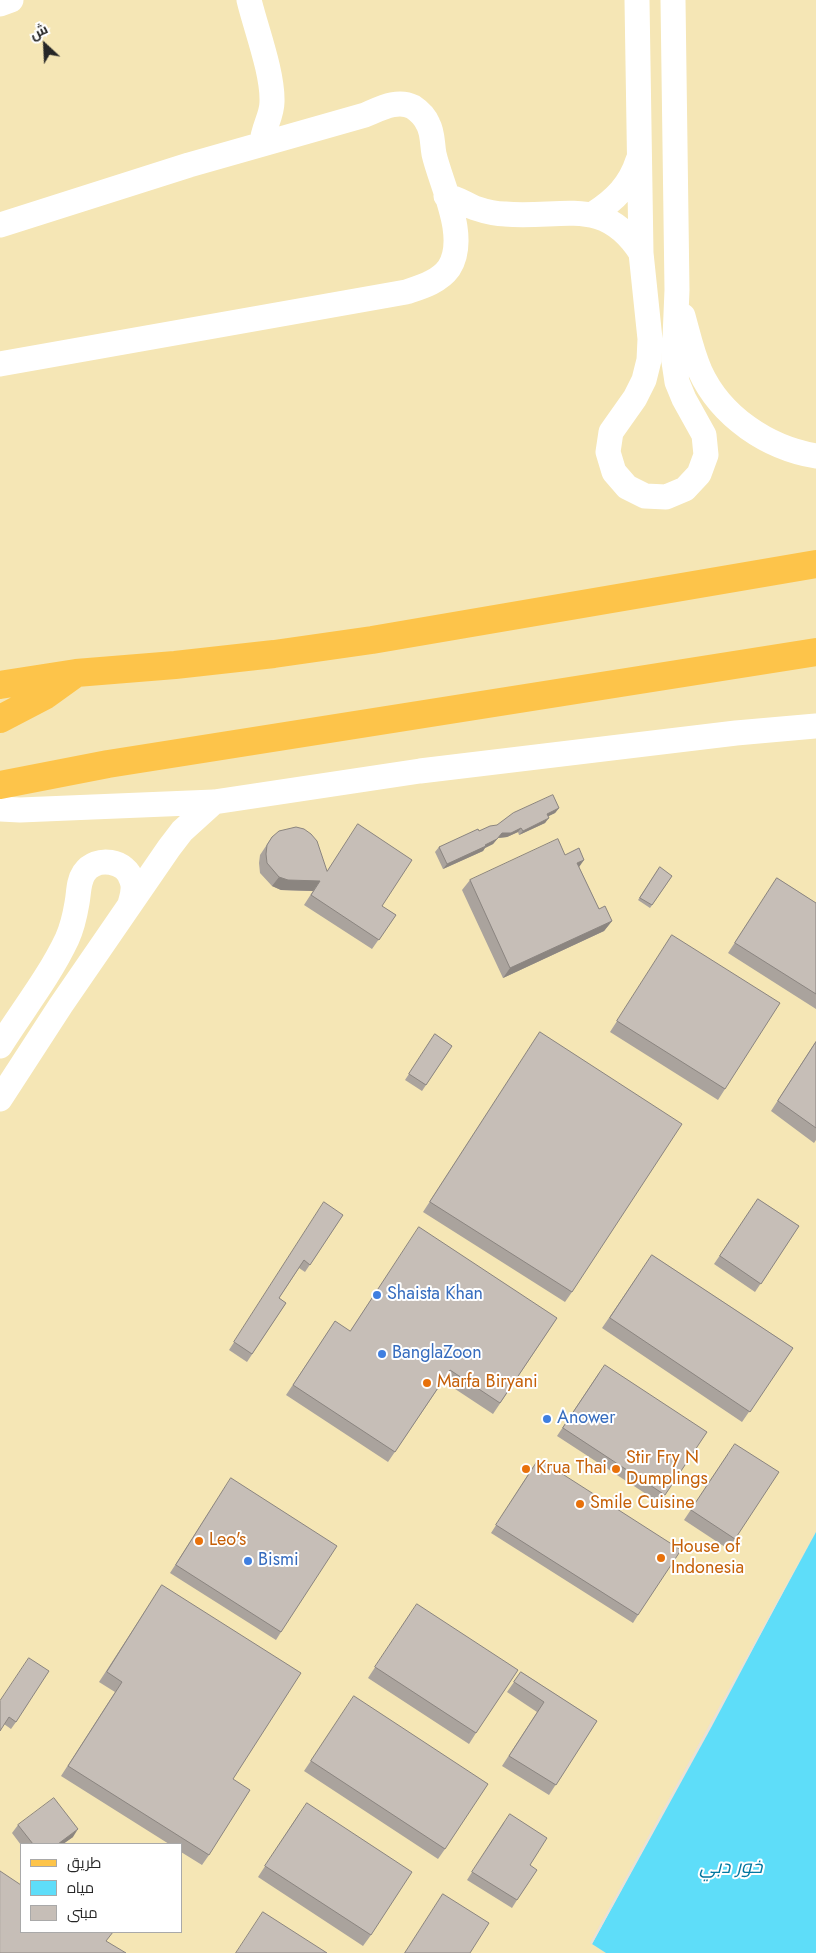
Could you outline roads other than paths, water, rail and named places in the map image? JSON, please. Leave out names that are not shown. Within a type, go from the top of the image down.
[{"type":"main road","points":[[0,685],[76,673],[175,666],[372,640],[816,564]]},
{"type":"main road","points":[[0,785],[118,762],[816,652]]},
{"type":"main road","points":[[0,719],[46,695],[76,673]]},
{"type":"street","points":[[0,4],[11,0]]},
{"type":"street","points":[[249,0],[272,88],[272,107],[263,131],[262,143]]},
{"type":"street","points":[[637,0],[641,252],[650,340],[649,360],[644,380],[635,398],[611,432],[608,452],[614,472],[627,487],[645,496],[666,497],[685,489],[699,474],[706,455],[704,435],[677,382],[674,362],[678,290],[673,0]]},
{"type":"street","points":[[272,88],[288,109],[298,133]]},
{"type":"street","points":[[0,225],[124,184],[401,104],[413,107],[420,112],[429,126],[434,153],[454,223],[454,254],[449,268],[438,278],[406,292],[0,364]]},
{"type":"street","points":[[593,214],[606,206],[627,184],[640,156]]},
{"type":"street","points":[[446,196],[457,198],[477,209],[505,214],[593,214],[616,225],[634,242],[641,252]]},
{"type":"street","points":[[454,223],[480,221],[505,214]]},
{"type":"street","points":[[678,290],[689,341],[701,372],[718,400],[741,423],[769,441],[799,453],[816,456]]},
{"type":"street","points":[[0,809],[20,810],[214,802],[420,771],[736,733],[816,726]]},
{"type":"street","points":[[0,1099],[61,1005],[178,836],[214,802]]},
{"type":"street","points":[[0,1046],[59,954],[67,938],[78,902],[79,884],[84,873],[93,865],[104,862],[116,864],[126,870],[132,880],[134,892],[130,904]]},
{"type":"water","name":"خور دبي","points":[[816,1532],[816,1953],[606,1953],[592,1944]]},
{"type":"place","name":"Shaista Khan","points":[[377,1295]]},
{"type":"place","name":"BanglaZoon","points":[[382,1354]]},
{"type":"place","name":"Marfa Biryani","points":[[427,1383]]},
{"type":"place","name":"Anower","points":[[547,1419]]},
{"type":"place","name":"Krua Thai","points":[[526,1469]]},
{"type":"place","name":"Stir Fry N Dumplings","points":[[616,1469]]},
{"type":"place","name":"Smile Cuisine","points":[[580,1504]]},
{"type":"place","name":"Leo's","points":[[199,1541]]},
{"type":"place","name":"House of Indonesia","points":[[661,1558]]},
{"type":"place","name":"Bismi","points":[[248,1561]]}]
